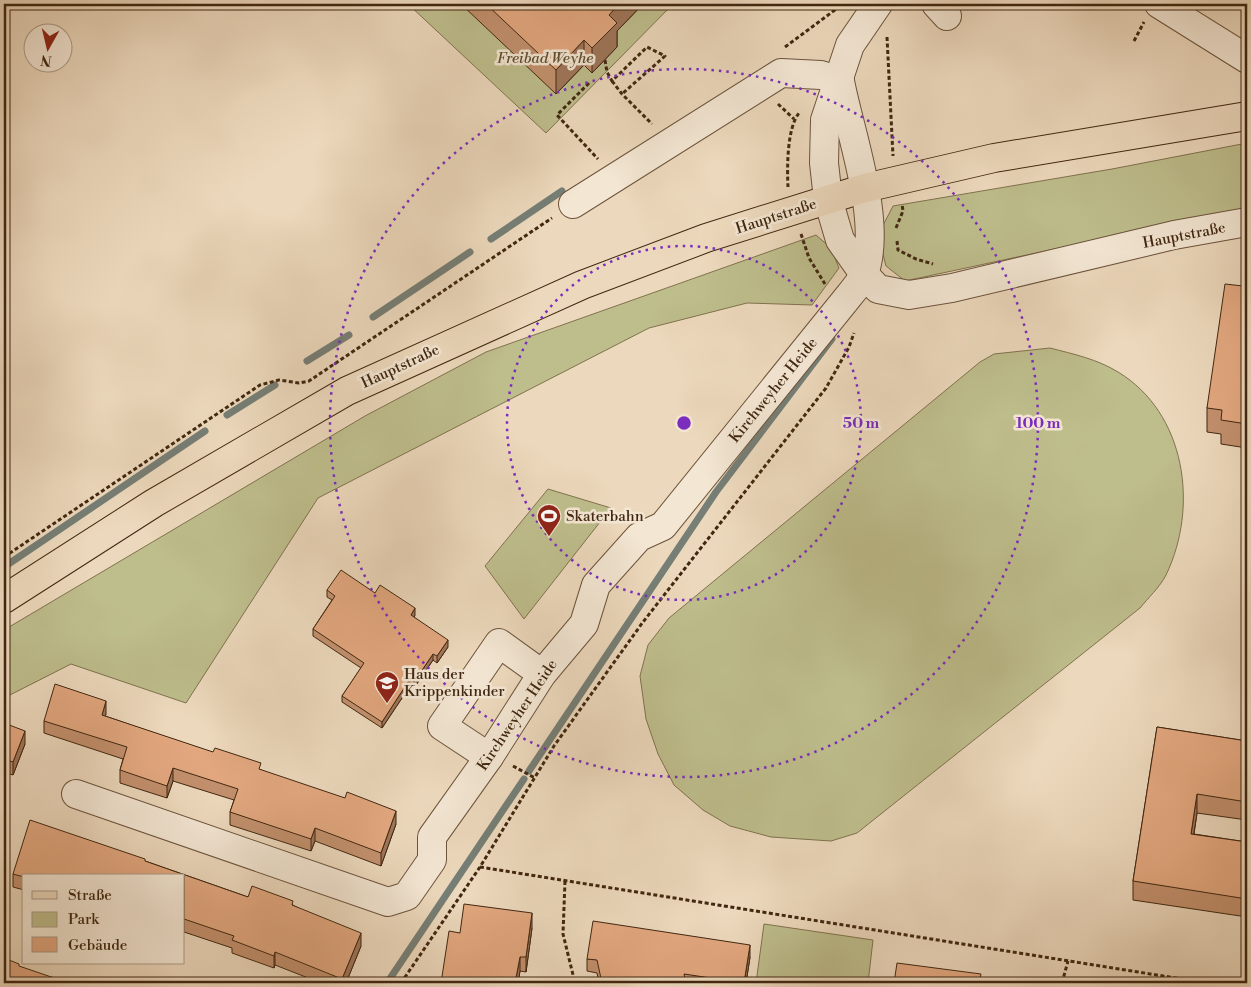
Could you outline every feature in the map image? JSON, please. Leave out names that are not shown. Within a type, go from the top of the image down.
[{"type":"main road","name":"Hauptstraße","points":[[4,598],[154,504],[347,391],[582,285],[706,238],[865,188],[994,158],[1247,116]]},
{"type":"street","points":[[828,199],[824,163],[825,120],[840,81],[850,45],[878,4]]},
{"type":"street","points":[[1159,4],[1247,59]]},
{"type":"street","points":[[573,204],[781,73],[821,75],[840,81]]},
{"type":"street","points":[[840,81],[865,188],[870,240],[864,274]]},
{"type":"street","name":"Hauptstraße","points":[[828,199],[840,240],[864,274],[878,289],[909,295],[952,288],[1174,235],[1247,222]]},
{"type":"street","name":"Kirchweyher Heide","points":[[76,794],[388,902],[407,896],[432,860],[432,837],[490,755],[542,674],[584,624],[596,585],[639,536],[664,526],[844,302],[864,274]]},
{"type":"street","points":[[490,755],[442,726],[498,643],[542,674]]},
{"type":"path","points":[[612,81],[647,47],[665,56],[622,94]]},
{"type":"path","points":[[604,60],[612,81],[622,94],[652,124]]},
{"type":"path","points":[[589,84],[557,115],[600,161]]},
{"type":"path","points":[[4,558],[260,385],[279,380],[300,383],[309,381],[573,204]]},
{"type":"path","points":[[401,983],[480,867],[554,746],[644,622],[826,388],[849,347],[855,330]]},
{"type":"path","points":[[480,867],[1208,983]]},
{"type":"path","points":[[565,882],[563,934],[575,983]]},
{"type":"path","points":[[1062,983],[1068,961]]},
{"type":"green space","name":"Freibad Weyhe","points":[[408,4],[673,4],[546,133]]},
{"type":"green space","points":[[1247,143],[1247,208],[905,281],[886,266],[878,235],[893,206],[1112,169]]},
{"type":"green space","points":[[816,235],[831,248],[839,268],[812,305],[747,303],[649,328],[318,498],[186,703],[71,664],[4,698],[4,630],[365,416],[486,352]]},
{"type":"green space","points":[[1050,348],[1093,360],[1118,372],[1141,390],[1159,411],[1172,436],[1180,463],[1183,492],[1182,520],[1176,548],[1161,584],[1140,608],[857,833],[831,841],[771,837],[730,826],[703,810],[674,785],[658,754],[646,719],[640,676],[648,645],[669,618],[980,362],[994,354]]},
{"type":"green space","name":"Skaterbahn","points":[[548,489],[611,508],[524,619],[485,566]]},
{"type":"green space","points":[[764,924],[873,940],[868,983],[756,983]]},
{"type":"building","points":[[486,4],[619,4],[609,15],[617,23],[592,48],[584,40],[556,70]]},
{"type":"building","points":[[1247,260],[1247,424],[1221,420],[1222,410],[1207,408],[1225,284],[1243,286]]},
{"type":"building","points":[[341,570],[375,593],[380,585],[415,608],[411,615],[448,640],[437,656],[433,654],[414,682],[410,679],[382,722],[342,696],[364,663],[313,629],[335,596],[327,590]]},
{"type":"building","points":[[55,684],[106,701],[102,715],[213,752],[215,748],[261,763],[259,769],[345,798],[347,792],[396,811],[381,853],[315,828],[311,839],[230,812],[238,789],[173,768],[167,786],[120,770],[127,747],[44,721]]},
{"type":"building","points":[[4,723],[25,731],[13,762],[4,759]]},
{"type":"building","points":[[1157,727],[1247,741],[1247,802],[1197,794],[1191,834],[1247,842],[1247,899],[1133,881]]},
{"type":"building","points":[[30,820],[145,859],[145,861],[182,874],[22,874],[22,876],[13,874]]},
{"type":"building","points":[[185,875],[248,897],[252,886],[293,901],[292,905],[361,933],[342,979],[275,952],[274,956],[232,940],[234,936],[185,919]]},
{"type":"building","points":[[464,904],[532,913],[526,957],[520,957],[515,983],[441,983],[449,931],[460,933]]},
{"type":"building","points":[[593,921],[750,945],[744,983],[684,974],[686,983],[602,983],[597,960],[587,959]]},
{"type":"building","points":[[4,958],[19,964],[19,966],[69,983],[4,983]]},
{"type":"building","points":[[897,963],[981,974],[979,983],[894,983]]},
{"type":"building","points":[[1119,980],[1120,983],[1103,983]]},
{"type":"waterway","points":[[491,239],[562,191]]},
{"type":"waterway","points":[[373,317],[470,252]]},
{"type":"waterway","points":[[307,361],[349,335]]},
{"type":"waterway","points":[[529,771],[716,492],[832,339]]},
{"type":"waterway","points":[[227,415],[275,385]]},
{"type":"waterway","points":[[4,567],[205,431]]},
{"type":"waterway","points":[[387,983],[524,779]]},
{"type":"place","name":"Skaterbahn","points":[[549,537]]},
{"type":"place","name":"Haus der Krippenkinder","points":[[387,704]]}]
